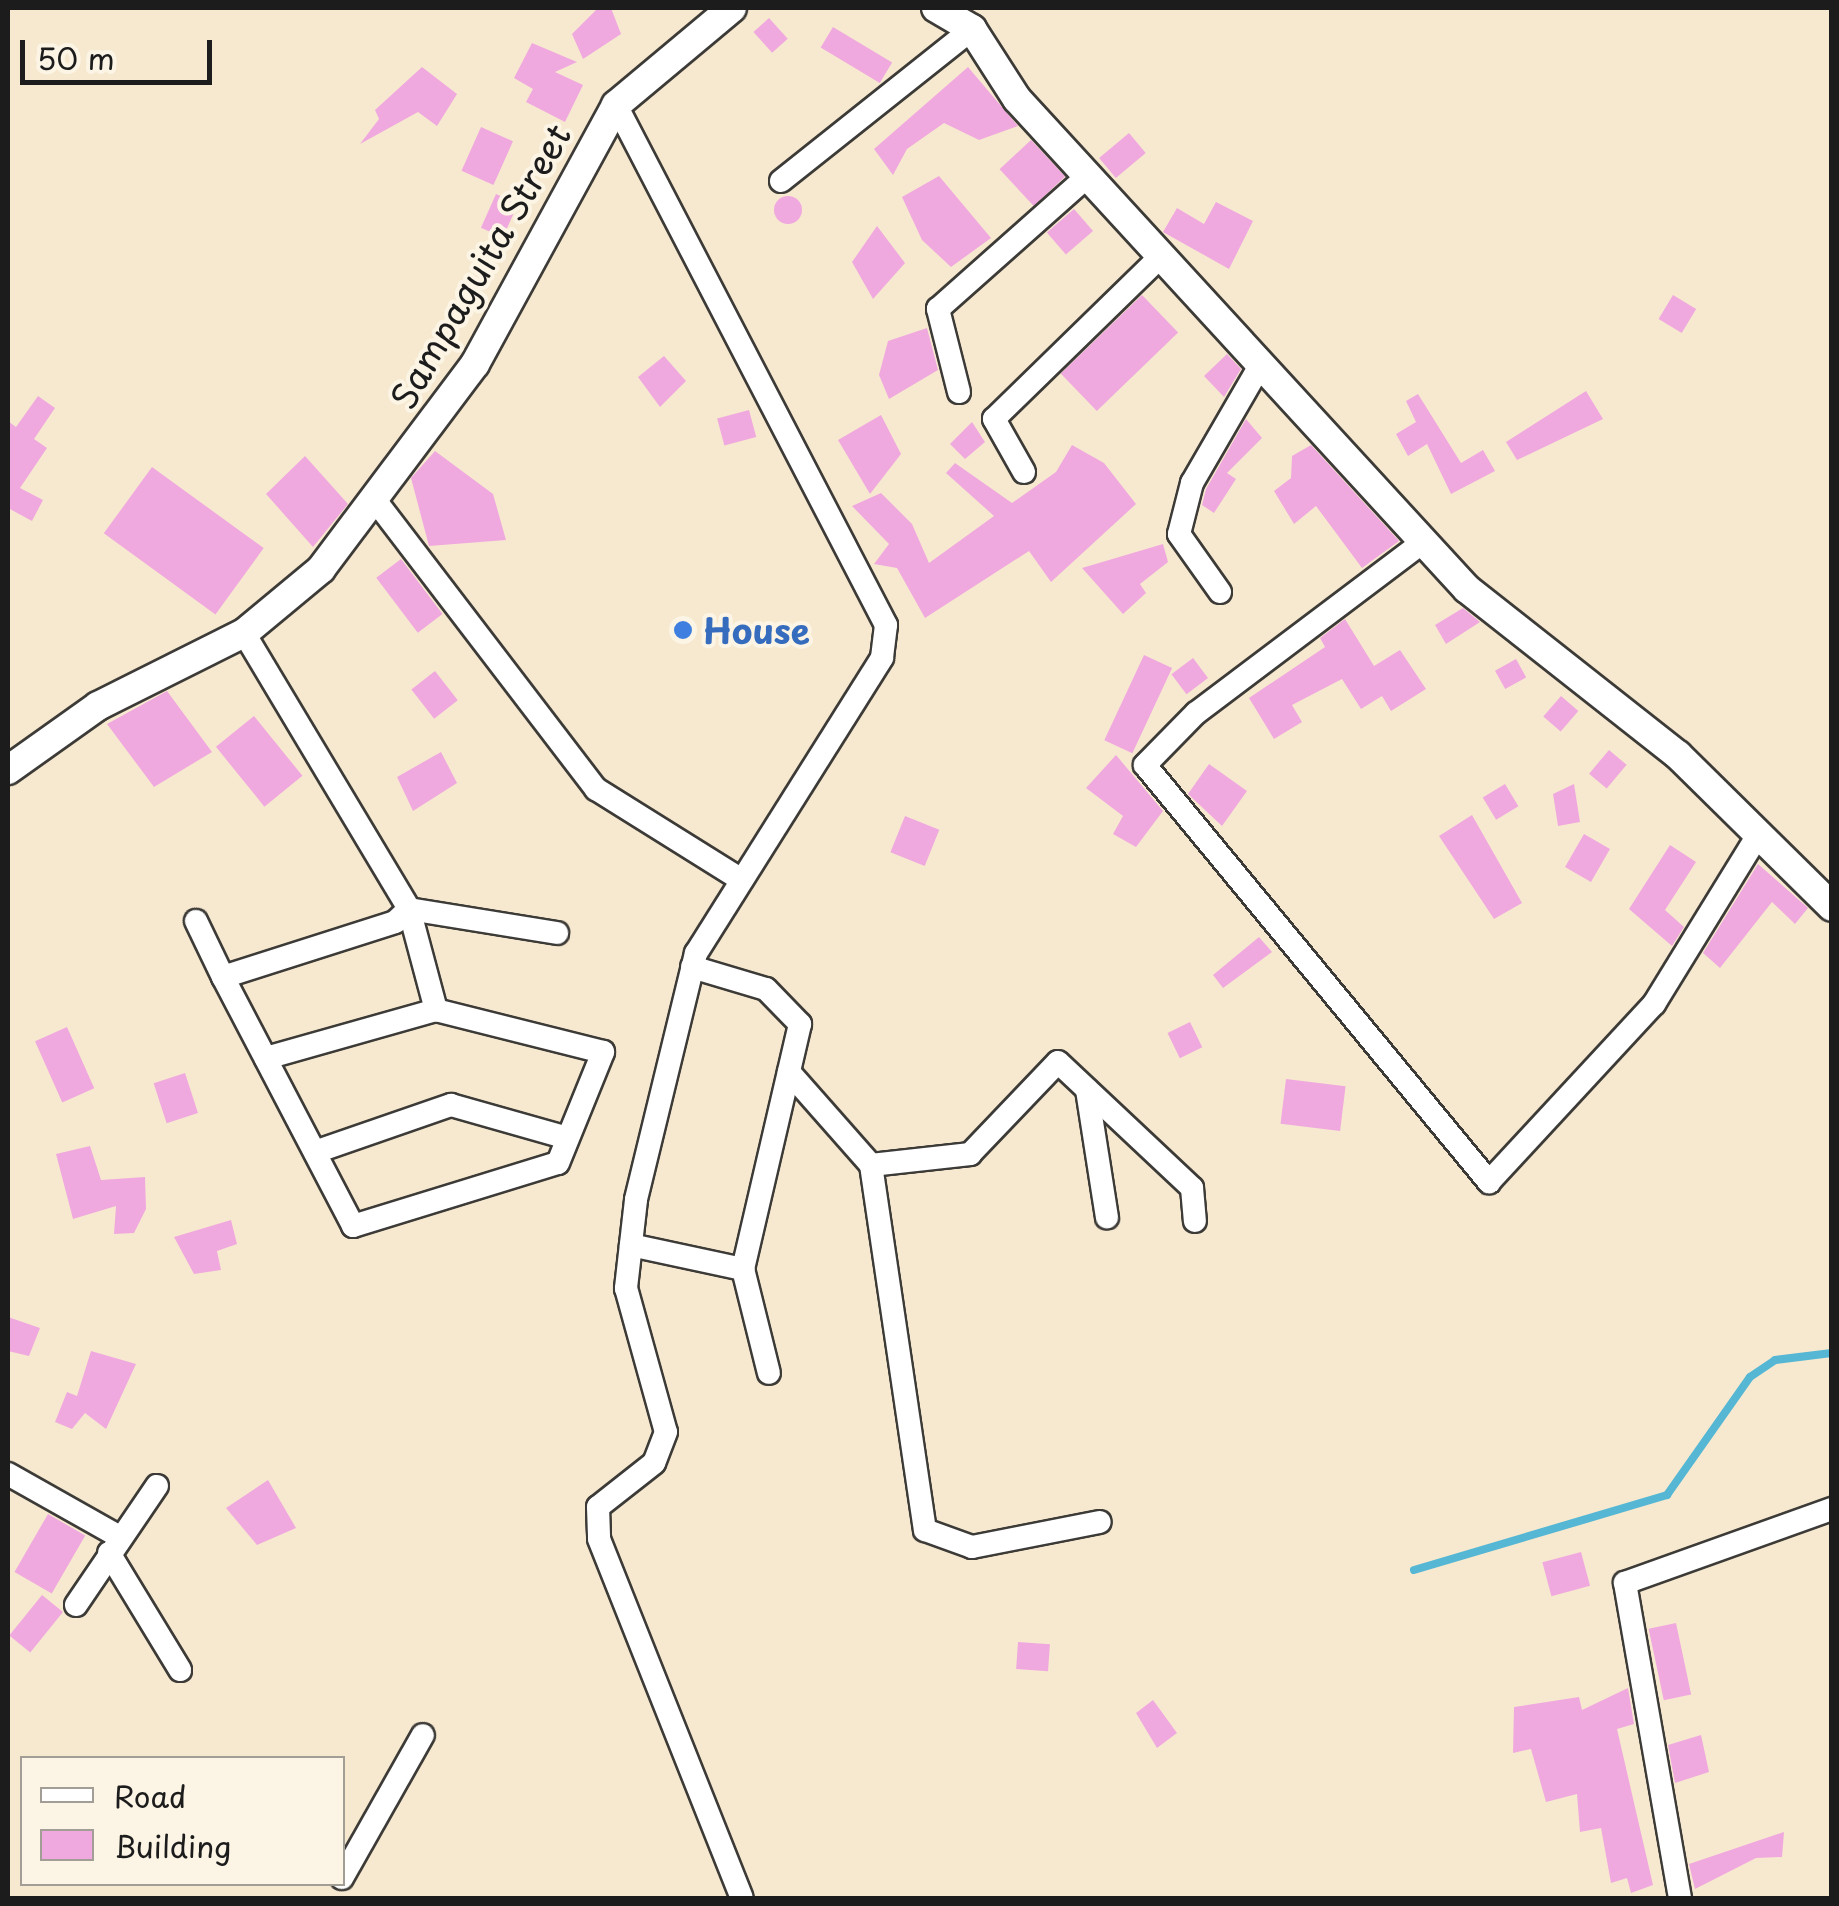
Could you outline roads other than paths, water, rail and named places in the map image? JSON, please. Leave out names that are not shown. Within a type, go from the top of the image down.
[{"type":"street","name":"Sampaguita Street","points":[[8,770],[98,706],[244,634],[321,570],[378,504],[475,364],[616,105],[732,8]]},
{"type":"street","points":[[936,8],[974,18],[1017,99],[1258,369],[1506,628],[1678,755],[1832,908]]},
{"type":"street","points":[[781,181],[974,18]]},
{"type":"street","points":[[616,105],[886,624],[882,658],[740,878],[692,967],[626,1288],[666,1432],[654,1462],[598,1507],[598,1540],[742,1898]]},
{"type":"street","points":[[959,392],[938,309],[1088,176]]},
{"type":"street","points":[[1024,472],[994,419],[1161,256]]},
{"type":"street","points":[[1220,592],[1179,534],[1192,483],[1258,369]]},
{"type":"street","points":[[378,504],[596,789],[740,878]]},
{"type":"street","points":[[1424,542],[1196,713],[1145,765],[1489,1182],[1654,1004],[1758,835]]},
{"type":"street","points":[[244,634],[409,909],[436,1010]]},
{"type":"street","points":[[409,909],[557,933]]},
{"type":"street","points":[[223,977],[394,922],[409,909]]},
{"type":"street","points":[[196,921],[223,977],[353,1226],[558,1163],[564,1137],[603,1052],[436,1010],[266,1058]]},
{"type":"street","points":[[692,967],[766,989],[795,1014],[789,1072],[743,1269],[769,1373]]},
{"type":"street","points":[[870,1165],[970,1154],[1058,1062],[1192,1188],[1195,1221]]},
{"type":"street","points":[[789,1072],[870,1165],[925,1530],[972,1547],[1100,1522]]},
{"type":"street","points":[[1087,1090],[1107,1217]]},
{"type":"street","points":[[316,1152],[451,1105],[564,1137]]},
{"type":"street","points":[[632,1244],[743,1269]]},
{"type":"street","points":[[8,1474],[114,1545],[180,1670]]},
{"type":"street","points":[[76,1605],[157,1486]]},
{"type":"street","points":[[1680,1898],[1625,1584],[1832,1508]]},
{"type":"street","points":[[345,1874],[423,1735]]},
{"type":"waterway","points":[[1414,1570],[1667,1495],[1750,1377],[1775,1360],[1832,1353]]},
{"type":"place","name":"House","points":[[683,630]]}]
